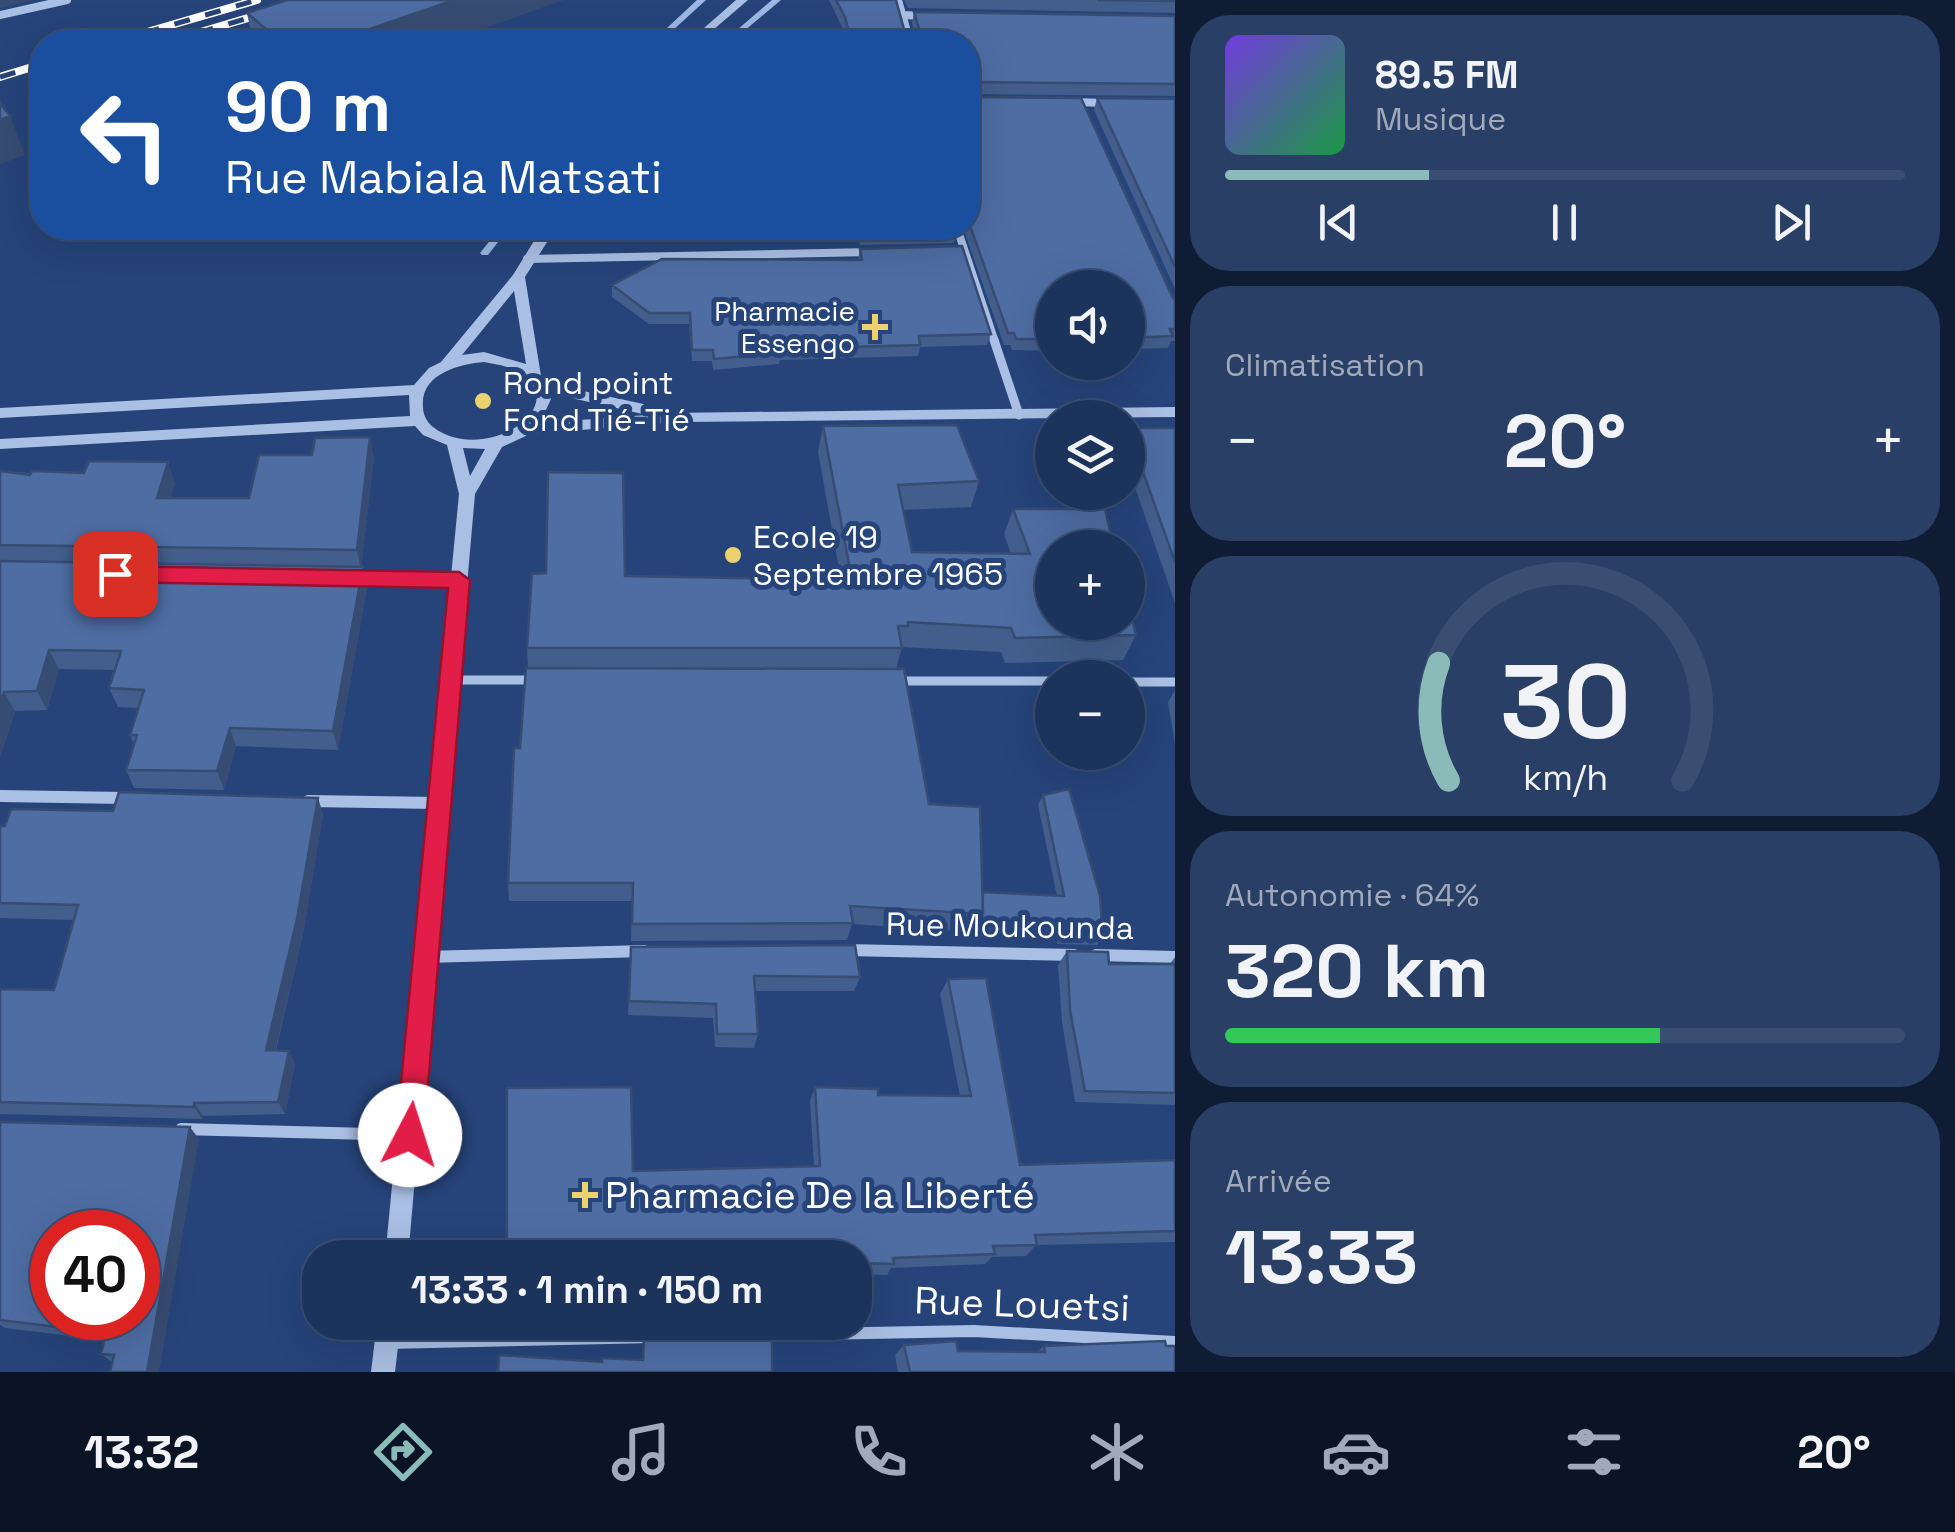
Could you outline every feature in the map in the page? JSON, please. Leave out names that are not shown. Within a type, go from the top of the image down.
[{"type":"street","points":[[0,15],[67,0]]},
{"type":"street","points":[[707,30],[742,0]]},
{"type":"street","points":[[898,0],[907,30]]},
{"type":"street","points":[[903,15],[942,16]]},
{"type":"street","points":[[1063,102],[1120,103]]},
{"type":"street","points":[[1082,102],[1090,120]]},
{"type":"street","points":[[540,240],[518,277],[446,365],[428,376],[417,390],[414,410],[432,435],[454,444],[496,444],[530,429],[682,417],[1175,412]]},
{"type":"street","points":[[960,240],[1019,415]]},
{"type":"street","points":[[943,250],[963,250]]},
{"type":"street","points":[[527,258],[884,252]]},
{"type":"street","points":[[518,277],[546,401],[542,416],[530,429]]},
{"type":"street","points":[[446,365],[484,357],[504,360],[539,381],[682,417]]},
{"type":"street","points":[[0,413],[417,390]]},
{"type":"street","points":[[0,444],[418,420]]},
{"type":"street","points":[[398,1240],[468,494],[454,444]]},
{"type":"street","points":[[468,494],[496,444]]},
{"type":"street","points":[[339,578],[459,580]]},
{"type":"street","points":[[450,680],[547,680]]},
{"type":"street","points":[[877,681],[1035,681]]},
{"type":"street","points":[[1145,682],[1175,682]]},
{"type":"street","points":[[0,796],[139,798]]},
{"type":"street","points":[[298,801],[437,804]]},
{"type":"street","name":"Rue Moukounda","points":[[828,950],[1175,957]]},
{"type":"street","points":[[424,957],[656,951]]},
{"type":"street","points":[[156,1128],[410,1135]]},
{"type":"street","name":"Rue Louetsi","points":[[872,1333],[974,1331],[1175,1342]]},
{"type":"street","points":[[384,1372],[386,1340]]},
{"type":"building","points":[[287,0],[454,0],[367,30],[267,30],[247,13]]},
{"type":"building","points":[[836,0],[896,0],[904,30],[848,30]]},
{"type":"building","points":[[914,12],[1175,16],[1175,84],[980,82],[980,30],[919,30]]},
{"type":"building","points":[[980,97],[1081,98],[1175,300],[1175,329],[1170,329],[1173,336],[1145,337],[1145,270],[1035,270],[1035,339],[1016,339],[1014,333],[1008,333],[975,240],[980,240]]},
{"type":"building","points":[[1097,98],[1175,99],[1175,267]]},
{"type":"building","points":[[0,103],[10,116],[0,120]]},
{"type":"building","points":[[962,246],[991,334],[919,336],[920,345],[780,349],[781,353],[714,359],[713,350],[692,350],[690,313],[649,313],[612,285],[662,259],[862,260],[860,249]]},
{"type":"building","points":[[957,425],[979,481],[898,485],[912,552],[1030,554],[1013,509],[1105,510],[1110,530],[1035,530],[1035,638],[1015,638],[1011,628],[908,622],[908,626],[898,626],[902,648],[527,648],[532,574],[546,573],[548,472],[623,473],[625,576],[852,580],[823,426]]},
{"type":"building","points":[[1145,428],[1175,428],[1175,562],[1145,478]]},
{"type":"building","points":[[370,437],[357,550],[0,545],[0,471],[30,475],[32,471],[84,473],[89,461],[168,462],[157,498],[249,498],[259,455],[312,455],[315,438]]},
{"type":"building","points":[[0,561],[363,567],[333,731],[230,728],[217,771],[126,770],[137,735],[130,735],[144,690],[109,688],[121,651],[49,650],[37,691],[4,692],[0,704]]},
{"type":"building","points":[[526,668],[904,669],[929,804],[980,807],[983,914],[850,906],[853,923],[632,924],[633,883],[508,883],[514,748],[520,748]]},
{"type":"building","points":[[1069,789],[1100,896],[1103,937],[1063,936],[1062,929],[982,925],[983,892],[1064,896],[1043,795]]},
{"type":"building","points":[[119,792],[318,798],[297,919],[266,1050],[289,1051],[278,1102],[194,1103],[194,1107],[0,1102],[0,989],[54,990],[78,905],[0,903],[0,826],[5,826],[11,809],[113,811]]},
{"type":"building","points":[[855,945],[860,977],[754,976],[758,1034],[717,1034],[716,1004],[629,1001],[631,947]]},
{"type":"building","points":[[1067,951],[1108,952],[1109,964],[1175,964],[1175,1093],[1085,1091],[1070,1010]]},
{"type":"building","points":[[986,978],[1020,1165],[1175,1160],[1175,1231],[1035,1235],[1037,1245],[993,1246],[995,1254],[893,1258],[894,1264],[872,1263],[872,1240],[507,1240],[507,1088],[631,1087],[633,1171],[820,1166],[815,1087],[878,1089],[878,1095],[971,1096],[948,979]]},
{"type":"building","points":[[0,1122],[190,1127],[160,1298],[160,1210],[30,1210],[30,1324],[0,1320]]},
{"type":"building","points":[[104,1340],[153,1340],[147,1372],[110,1372],[114,1355],[101,1354]]},
{"type":"building","points":[[644,1340],[772,1340],[772,1372],[498,1372],[499,1355],[602,1362],[602,1358],[643,1360]]},
{"type":"building","points":[[956,1341],[958,1351],[1045,1352],[1044,1346],[1165,1341],[1166,1346],[1175,1346],[1175,1372],[910,1372],[904,1345]]},
{"type":"waterway","points":[[669,30],[702,0]]},
{"type":"waterway","points":[[741,30],[777,0]]},
{"type":"waterway","points":[[485,253],[495,240]]},
{"type":"railway","points":[[154,30],[257,0]]},
{"type":"railway","points":[[208,30],[309,0]]},
{"type":"railway","points":[[0,77],[30,68]]},
{"type":"place","name":"Pharmacie Essengo","points":[[875,327]]},
{"type":"place","name":"Rond point Fond Tié-Tié","points":[[483,401]]},
{"type":"place","name":"Ecole 19 Septembre 1965","points":[[733,555]]},
{"type":"place","name":"Pharmacie De la Liberté","points":[[585,1195]]},
{"type":"route","points":[[115,574],[459,580],[410,1135]]}]
